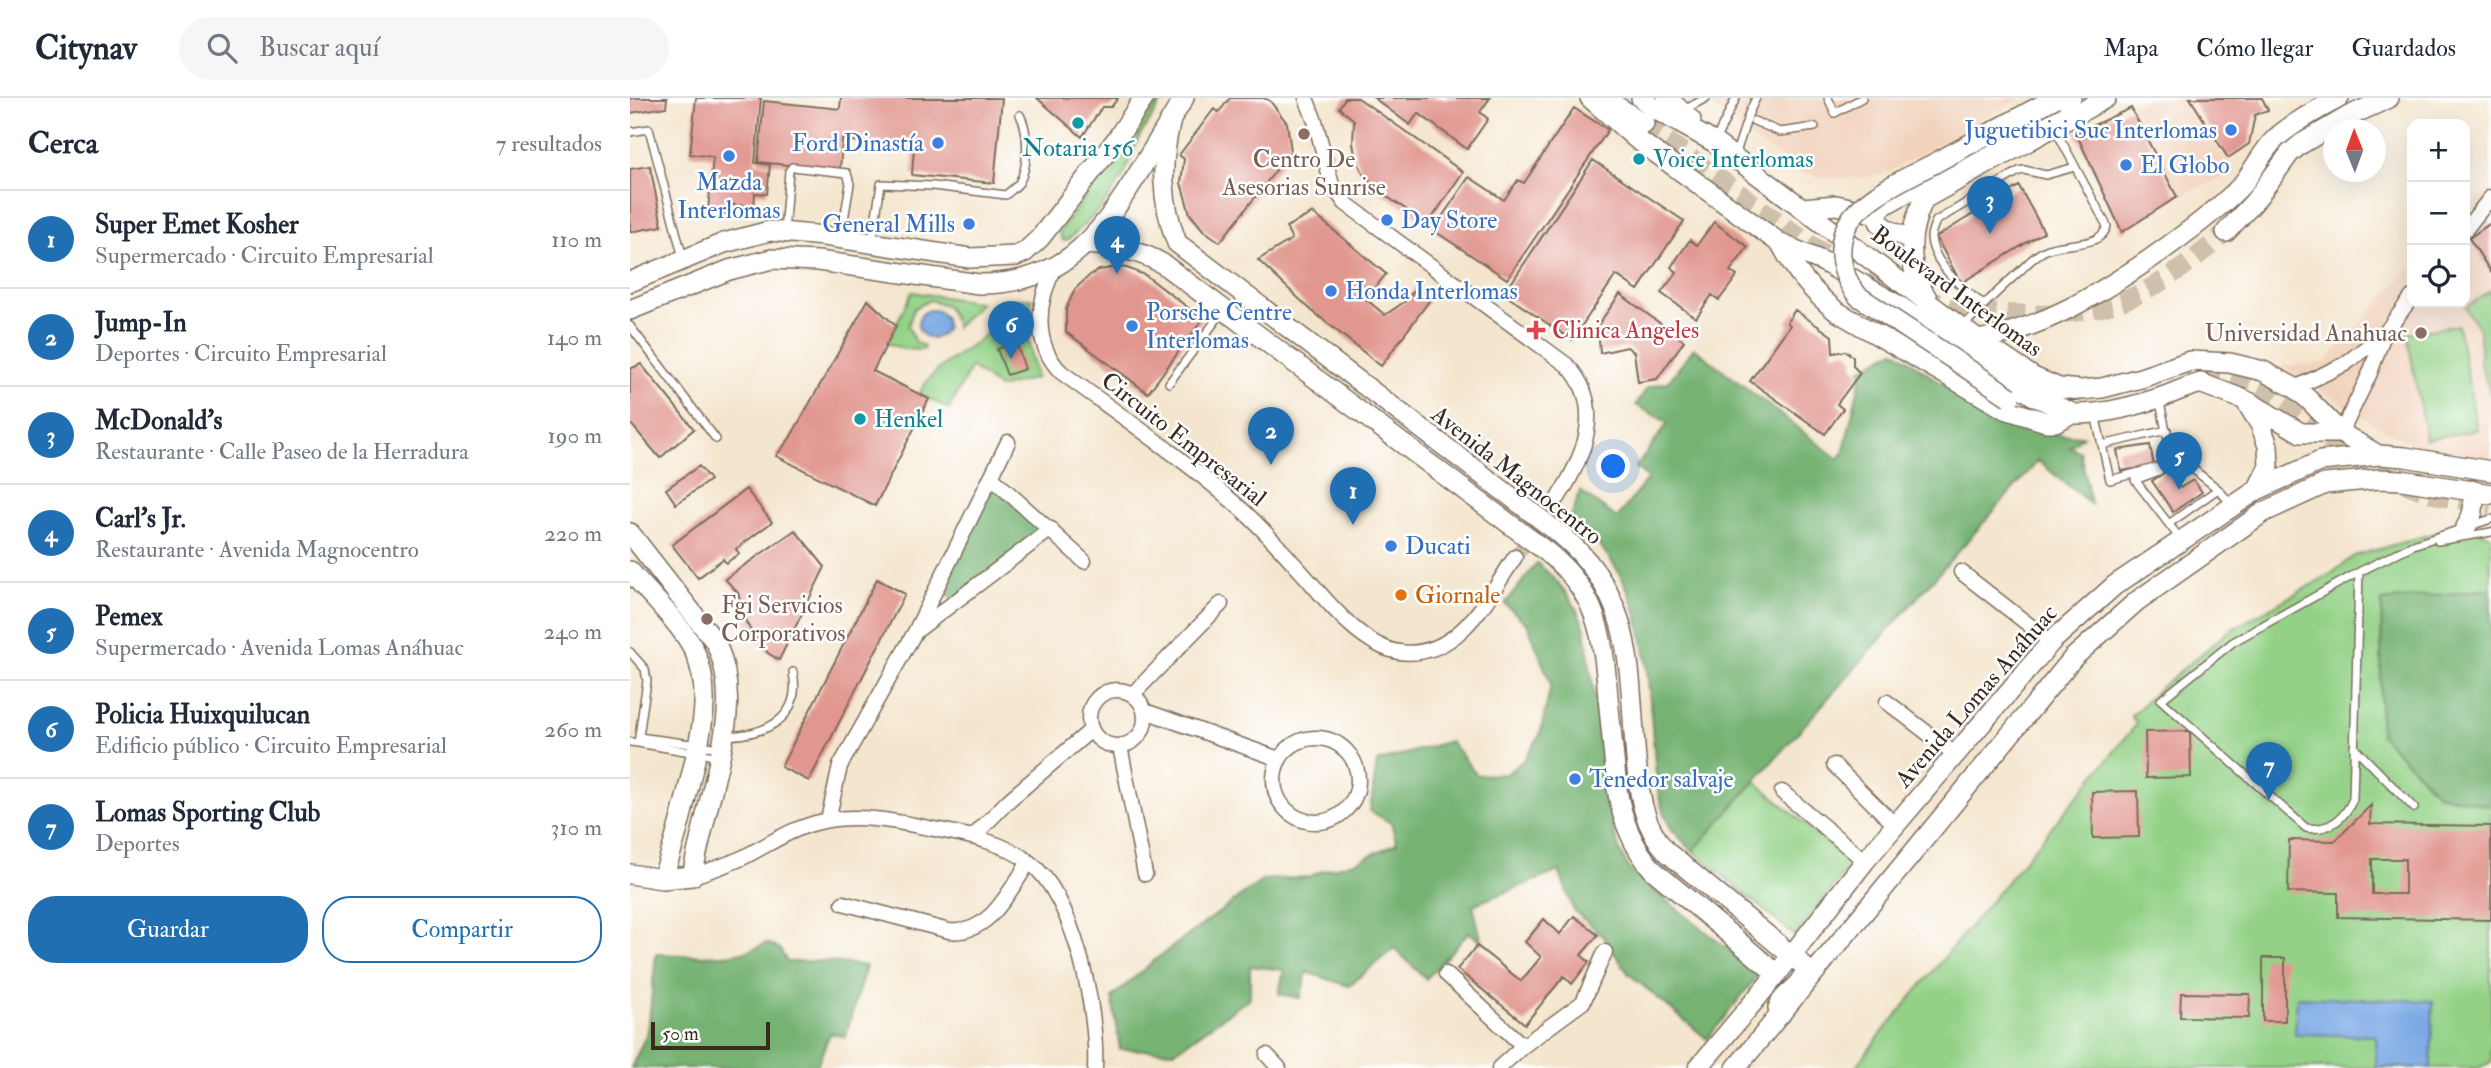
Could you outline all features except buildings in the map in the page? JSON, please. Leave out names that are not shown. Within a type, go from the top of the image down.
[{"type":"main road","points":[[630,282],[747,236],[770,232],[872,243],[970,258],[1000,258],[1025,251],[1041,238],[1116,140],[1144,98]]},
{"type":"main road","points":[[630,310],[729,270],[772,259],[818,261],[979,285],[1021,280],[1056,266],[1086,244],[1113,213],[1184,98]]},
{"type":"main road","name":"Boulevard Interlomas","points":[[1590,98],[1634,136],[1780,244],[1824,262],[1899,306],[2034,396],[2072,413]]},
{"type":"main road","name":"Boulevard Interlomas","points":[[1605,98],[1658,108],[1714,142],[2023,372],[2045,383],[2072,390],[2102,388],[2181,364],[2203,361],[2231,362],[2255,369],[2295,388],[2341,433],[2379,455]]},
{"type":"main road","name":"Boulevard Interlomas","points":[[2055,98],[1898,183],[1863,206],[1848,224],[1841,247],[1840,257],[1846,278],[1858,296],[2010,397],[2038,409],[2072,413],[2124,408],[2201,383],[2245,400]]},
{"type":"main road","points":[[1912,239],[1884,228],[1878,221],[1881,207],[2071,98]]},
{"type":"main road","points":[[1932,305],[1918,281],[1912,260],[1912,239],[1924,199],[2106,98]]},
{"type":"main road","points":[[1970,333],[2034,326],[2125,277],[2172,244],[2238,188],[2276,138],[2317,109],[2340,98]]},
{"type":"main road","points":[[2226,232],[2254,202],[2290,153],[2328,127],[2389,98]]},
{"type":"main road","name":"Avenida Magnocentro","points":[[1171,120],[1164,149],[1163,179],[1167,214],[1177,243],[1560,534],[1588,560],[1600,576],[1618,612],[1623,632],[1638,786],[1651,830],[1668,853],[1790,956]]},
{"type":"main road","points":[[1803,208],[1836,205],[1878,214]]},
{"type":"main road","name":"Avenida Magnocentro","points":[[1086,244],[1120,247],[1152,258],[1547,552],[1572,575],[1591,603],[1602,637],[1617,789],[1631,840],[1640,856],[1653,870],[1777,974]]},
{"type":"main road","name":"Boulevard Interlomas","points":[[1780,244],[1794,270],[1813,292],[1836,311],[2005,409],[2046,422],[2055,422],[2072,413]]},
{"type":"main road","points":[[2245,400],[2301,433],[2341,433]]},
{"type":"main road","points":[[2245,400],[2261,426],[2269,446],[2269,466],[2257,490]]},
{"type":"main road","name":"Avenida Lomas Anáhuac","points":[[1698,1068],[1777,974],[1865,861],[2050,642],[2115,585],[2232,505],[2257,490],[2321,461],[2379,455],[2491,471]]},
{"type":"main road","name":"Avenida Lomas Anáhuac","points":[[1736,1068],[2073,658],[2137,601],[2264,512],[2325,484],[2379,479],[2481,492]]},
{"type":"main road","points":[[2466,527],[2473,517],[2481,492]]},
{"type":"main road","points":[[630,534],[716,643],[727,677],[728,707],[723,747],[692,876],[662,879],[630,874]]},
{"type":"main road","points":[[630,571],[687,639],[700,665],[705,693],[698,749],[679,830],[662,879]]},
{"type":"main road","points":[[679,830],[702,833]]},
{"type":"main road","points":[[1781,1014],[1778,1008],[1780,1002],[1802,981],[1805,971],[1800,961],[1790,956]]},
{"type":"street","points":[[1306,98],[1332,185],[1345,203],[1567,365],[1579,380],[1587,413],[1584,450],[1558,498]]},
{"type":"street","points":[[2470,224],[2491,197]]},
{"type":"street","name":"Circuito Empresarial","points":[[1056,266],[1044,292],[1040,321],[1045,349],[1052,363],[1240,508],[1336,612],[1378,644],[1399,652],[1421,651],[1443,644],[1462,631],[1478,613],[1515,556]]},
{"type":"street","points":[[2295,388],[2344,364],[2385,333],[2407,304]]},
{"type":"street","points":[[2341,433],[2370,373],[2385,333]]},
{"type":"street","points":[[828,820],[840,766],[915,632],[1007,442]]},
{"type":"street","points":[[991,477],[1084,561]]},
{"type":"street","points":[[915,632],[1051,529]]},
{"type":"street","points":[[1961,572],[2050,642]]},
{"type":"street","points":[[1133,694],[1221,604]]},
{"type":"street","points":[[1119,689],[1133,694],[1141,701],[1145,711],[1144,727],[1135,740],[1120,746],[1102,743],[1091,730],[1088,715],[1093,701],[1104,692],[1119,689]]},
{"type":"street","points":[[1887,702],[1955,755]]},
{"type":"street","points":[[1145,711],[1279,759]]},
{"type":"street","points":[[973,837],[1009,800],[1091,730]]},
{"type":"street","points":[[1315,737],[1337,743],[1353,758],[1359,779],[1353,801],[1338,816],[1316,822],[1295,817],[1279,801],[1273,780],[1279,759],[1294,743],[1315,737]]},
{"type":"street","points":[[1120,746],[1145,874]]},
{"type":"street","points":[[1834,765],[1895,825]]},
{"type":"street","points":[[1782,792],[1865,861]]},
{"type":"street","points":[[692,876],[742,858],[793,830],[828,820],[860,818],[912,824],[973,837],[1006,848],[1029,862],[1048,879],[1067,917],[1084,972],[1094,1019],[1095,1068]]},
{"type":"street","points":[[843,903],[948,932],[961,933],[975,928],[990,917],[1029,862]]},
{"type":"street","points":[[1499,1068],[1523,1046],[1583,1002],[1605,952]]},
{"type":"street","points":[[1446,974],[1523,1046]]},
{"type":"street","points":[[1267,1055],[1279,1068]]},
{"type":"lane","points":[[1658,108],[1706,98]]},
{"type":"lane","points":[[1714,142],[1736,98]]},
{"type":"lane","points":[[1735,157],[1756,98]]},
{"type":"lane","points":[[1828,98],[1835,113],[1862,98]]},
{"type":"lane","points":[[872,243],[881,184],[933,186],[1006,195],[1019,184],[1026,166],[1027,127],[1020,115]]},
{"type":"lane","points":[[1754,121],[1780,132],[1815,127]]},
{"type":"lane","points":[[1970,333],[1983,304],[2041,252],[2054,246],[2099,239],[2105,233],[2107,226],[2054,127]]},
{"type":"lane","points":[[630,132],[649,129],[683,260]]},
{"type":"lane","points":[[783,232],[789,170],[792,167],[847,173],[850,184],[841,239]]},
{"type":"lane","points":[[1983,304],[1957,285],[1933,249],[1931,235],[1936,221],[2019,171],[2046,175],[2075,167]]},
{"type":"lane","points":[[1169,383],[1224,310]]},
{"type":"lane","points":[[630,326],[716,439]]},
{"type":"lane","points":[[2095,412],[2110,480],[2173,463],[2159,398]]},
{"type":"lane","points":[[2102,445],[2167,430]]},
{"type":"lane","points":[[2182,540],[2136,480],[2184,462],[2218,489],[2232,505]]},
{"type":"lane","points":[[2169,523],[2218,489]]},
{"type":"lane","points":[[2359,572],[2353,799],[2343,816],[2329,827],[2306,828],[2161,700],[2233,642],[2359,572],[2413,545],[2491,520]]},
{"type":"lane","points":[[2413,545],[2491,532]]},
{"type":"lane","points":[[630,652],[645,669],[647,681],[635,741],[698,749],[723,747],[771,726],[790,709],[797,688],[793,672]]},
{"type":"lane","points":[[2354,747],[2414,808]]},
{"type":"shaded area","points":[[1700,98],[2021,98],[1889,172],[1862,178],[1829,178],[1799,171]]},
{"type":"shaded area","points":[[2151,98],[2184,98],[2234,172],[2178,197],[2131,107]]},
{"type":"shaded area","name":"Universidad Anahuac","points":[[2491,188],[2491,460],[2422,449],[2372,423],[2283,366],[2324,363],[2407,272],[2407,308],[2470,308],[2470,207]]},
{"type":"green space","points":[[1161,98],[1164,98],[1139,137],[1124,175],[1102,207],[1069,239],[1063,241],[1059,232]]},
{"type":"green space","points":[[2491,290],[2491,395],[2480,363],[2480,330],[2465,308],[2470,308],[2470,305]]},
{"type":"green space","points":[[912,292],[981,303],[955,328],[947,306],[930,300],[914,308],[908,326],[916,343],[924,346],[924,350],[904,349],[887,343]]},
{"type":"green space","points":[[1032,298],[1028,338],[1036,378],[999,388],[971,367],[949,409],[919,394],[939,369],[990,331],[1016,299]]},
{"type":"green space","points":[[2458,325],[2477,430],[2426,439],[2407,334]]},
{"type":"green space","points":[[1694,348],[1838,459],[1843,454],[1861,369],[1895,350],[1960,396],[2006,420],[2056,434],[2083,436],[2070,447],[2080,452],[2091,504],[2038,461],[1693,851],[1671,828],[1660,800],[1645,653],[1630,595],[1616,568],[1597,543],[1571,518],[1580,491],[1617,518],[1648,478],[1636,467],[1668,423],[1636,405],[1648,387],[1668,382]]},
{"type":"green space","points":[[992,477],[1050,529],[954,602],[940,581]]},
{"type":"green space","points":[[2467,524],[2491,536],[2491,589],[2382,601],[2380,734],[2438,794],[2491,806],[2491,1062],[2478,1068],[1855,1068],[2137,724],[2131,716],[2161,687],[2229,631],[2331,574],[2354,556]]},
{"type":"green space","points":[[1537,563],[1566,593],[1585,629],[1611,821],[1620,851],[1631,872],[1759,974],[1707,1039],[1628,973],[1602,935],[1574,911],[1559,871],[1473,905],[1482,943],[1469,932],[1426,979],[1394,948],[1349,986],[1307,972],[1300,998],[1279,994],[1284,970],[1250,966],[1250,998],[1175,1051],[1120,1049],[1112,997],[1156,959],[1263,880],[1309,877],[1358,861],[1397,843],[1391,823],[1370,811],[1377,762],[1450,741],[1477,775],[1506,774],[1524,760],[1540,735],[1551,685],[1528,625],[1505,604]]},
{"type":"green space","points":[[2491,589],[2491,806],[2438,794],[2380,734],[2382,601]]},
{"type":"green space","points":[[1755,781],[1851,864],[1795,936],[1693,851]]},
{"type":"green space","points":[[766,943],[779,948],[787,962],[823,961],[866,966],[845,1037],[830,1033],[816,1068],[631,1068],[648,1031],[656,954],[727,955],[754,949]]},
{"type":"water","points":[[932,310],[942,314],[946,324],[942,334],[932,338],[922,334],[918,324],[922,314]]},
{"type":"water","points":[[2297,997],[2433,1001],[2431,1068],[2376,1067],[2376,1036],[2295,1034]]},
{"type":"tunnel","points":[[1644,124],[1808,243],[1840,263]]},
{"type":"tunnel","points":[[1867,277],[1922,299],[1954,306],[2022,314],[2086,311],[2130,298],[2160,283],[2226,232]]},
{"type":"tunnel","points":[[2202,383],[2228,381],[2249,385],[2268,393],[2335,448],[2363,465],[2433,494],[2491,505]]},
{"type":"tunnel","points":[[1515,557],[1558,498]]},
{"type":"place","name":"Notaria 156","points":[[1078,123]]},
{"type":"place","name":"Juguetibici Suc Interlomas","points":[[2231,130]]},
{"type":"place","name":"Centro De Asesorias Sunrise","points":[[1304,134]]},
{"type":"place","name":"Ford Dinastía","points":[[938,143]]},
{"type":"place","name":"Mazda Interlomas","points":[[729,156]]},
{"type":"place","name":"Voice Interlomas","points":[[1639,159]]},
{"type":"place","name":"El Globo","points":[[2126,165]]},
{"type":"place","name":"Day Store","points":[[1387,220]]},
{"type":"place","name":"General Mills","points":[[969,224]]},
{"type":"place","name":"McDonald's","points":[[1990,234]]},
{"type":"place","name":"Carl's Jr.","points":[[1117,274]]},
{"type":"place","name":"Honda Interlomas","points":[[1331,291]]},
{"type":"place","name":"Porsche Centre Interlomas","points":[[1132,326]]},
{"type":"place","name":"Clinica Angeles","points":[[1536,330]]},
{"type":"place","name":"Universidad Anahuac","points":[[2421,333]]},
{"type":"place","name":"Policia Huixquilucan","points":[[1011,359]]},
{"type":"place","name":"Henkel","points":[[860,419]]},
{"type":"place","name":"Jump-In","points":[[1271,465]]},
{"type":"place","name":"Pemex","points":[[2179,490]]},
{"type":"place","name":"Super Emet Kosher","points":[[1353,525]]},
{"type":"place","name":"Ducati","points":[[1391,546]]},
{"type":"place","name":"Giornale","points":[[1401,595]]},
{"type":"place","name":"Fgi Servicios Corporativos","points":[[707,619]]},
{"type":"place","name":"Tenedor salvaje","points":[[1575,779]]},
{"type":"place","name":"Lomas Sporting Club","points":[[2269,800]]}]
